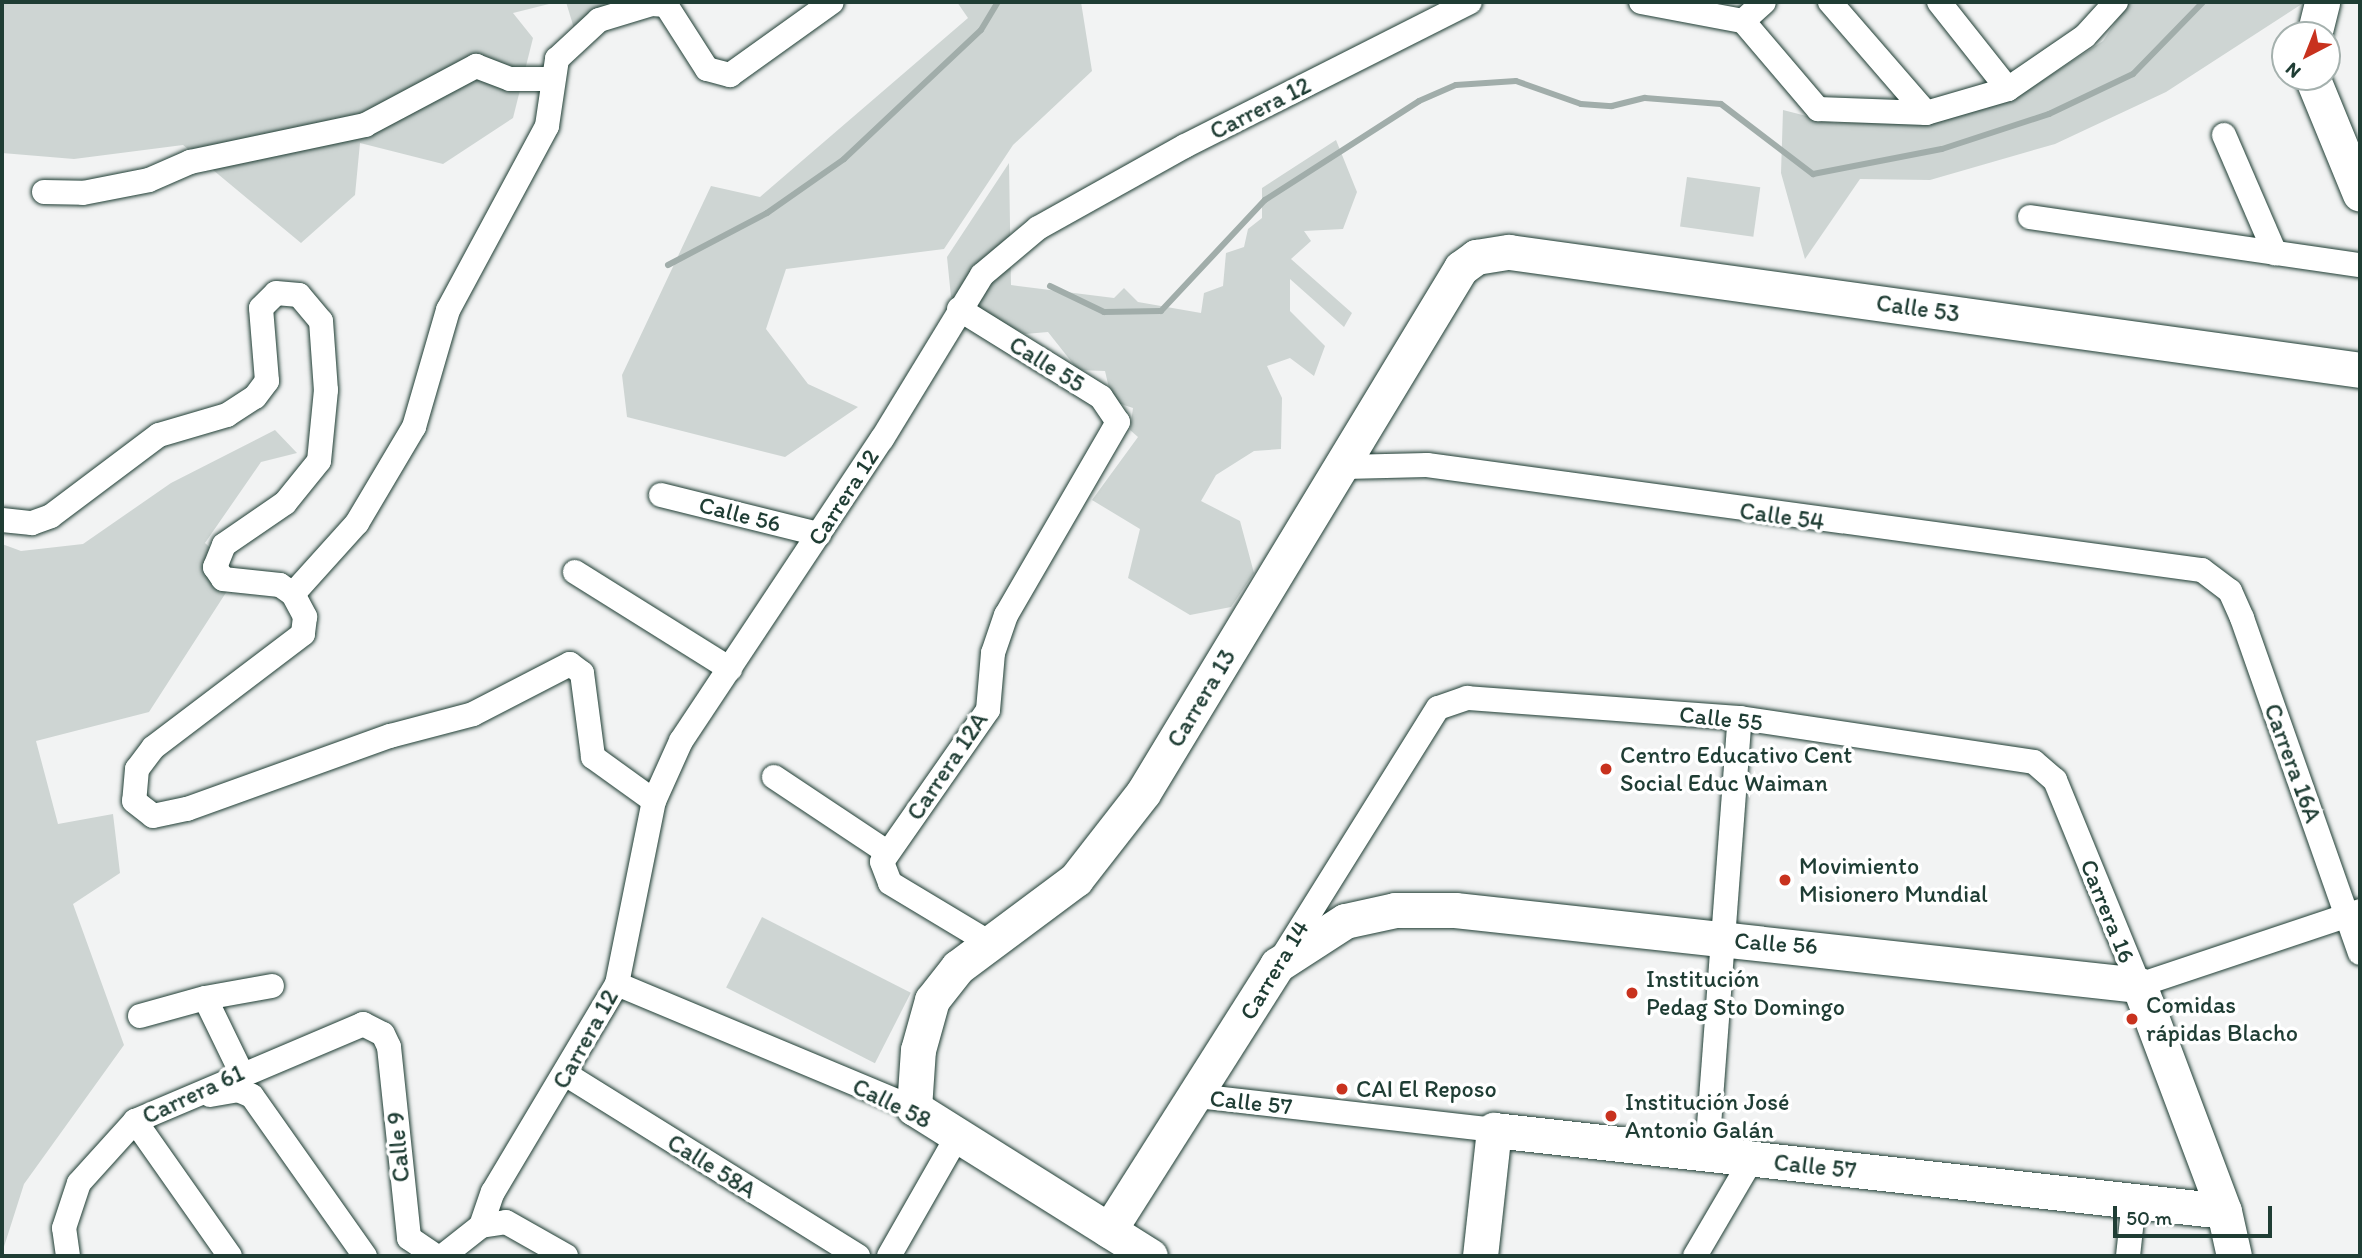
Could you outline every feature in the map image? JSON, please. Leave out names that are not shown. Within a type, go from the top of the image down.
[{"type":"street","points":[[293,594],[357,523],[414,427],[448,310],[547,126],[557,59],[599,20],[652,4],[666,5],[718,77],[730,75],[832,2]]},
{"type":"street","name":"Carrera 12","points":[[481,1226],[493,1192],[567,1075],[617,984],[654,801],[681,741],[819,534],[982,275],[1038,228],[1470,2]]},
{"type":"street","points":[[1641,2],[1743,20],[1818,109],[1926,113],[2008,89],[2085,36],[2116,2]]},
{"type":"street","points":[[1743,20],[1764,2]]},
{"type":"street","points":[[1830,2],[1926,113]]},
{"type":"street","points":[[1939,2],[2008,89]]},
{"type":"street","points":[[2317,21],[2322,2]]},
{"type":"street","points":[[44,192],[83,193],[149,180],[190,162],[365,125],[476,66],[510,79],[552,79]]},
{"type":"street","points":[[2318,91],[2360,194]]},
{"type":"street","points":[[2224,135],[2275,253]]},
{"type":"street","points":[[2031,217],[2360,265]]},
{"type":"street","name":"Calle 53","points":[[1476,257],[1509,252],[2360,370]]},
{"type":"street","name":"Carrera 13","points":[[914,1108],[918,1051],[932,1000],[958,967],[1076,879],[1143,793],[1345,467],[1461,268],[1476,257]]},
{"type":"street","points":[[2,520],[32,523],[51,516],[159,435],[227,415],[256,397],[267,381],[268,360],[261,308],[276,293],[299,295],[321,321],[326,390],[319,461],[285,503],[224,545],[215,566],[223,579],[280,585],[293,594],[305,617],[303,634],[144,759],[131,790],[142,812],[164,816],[390,736],[473,714],[570,664],[582,673],[593,757],[654,801]]},
{"type":"street","name":"Calle 55","points":[[959,309],[1101,397],[1115,413],[1117,430]]},
{"type":"street","name":"Carrera 12A","points":[[887,852],[988,710],[993,653],[1006,615],[1117,430]]},
{"type":"street","name":"Calle 54","points":[[1345,467],[1427,464],[2202,570],[2217,578]]},
{"type":"street","name":"Calle 56","points":[[661,495],[819,534]]},
{"type":"street","points":[[575,572],[730,669]]},
{"type":"street","name":"Carrera 16A","points":[[2217,578],[2242,618],[2354,913],[2360,953]]},
{"type":"street","name":"Calle 55","points":[[1438,708],[1467,698],[1740,718],[2045,768]]},
{"type":"street","name":"Carrera 14","points":[[1109,1230],[1197,1096],[1438,708]]},
{"type":"street","points":[[1707,1152],[1720,939],[1740,718]]},
{"type":"street","name":"Carrera 16","points":[[2045,768],[2138,985],[2224,1211],[2234,1256]]},
{"type":"street","points":[[774,777],[887,852],[881,867],[890,883],[989,943]]},
{"type":"street","name":"Calle 56","points":[[1277,965],[1345,921],[1395,910],[1720,939],[2138,985],[2354,913]]},
{"type":"street","name":"Calle 58","points":[[617,984],[914,1108],[1150,1256]]},
{"type":"street","points":[[140,1016],[205,998],[272,986]]},
{"type":"street","points":[[205,998],[241,1072]]},
{"type":"street","name":"Carrera 61","points":[[68,1256],[64,1228],[79,1183],[135,1121],[164,1104],[348,1027],[375,1028]]},
{"type":"street","name":"Calle 9","points":[[375,1028],[389,1047],[410,1238],[436,1256]]},
{"type":"street","name":"Calle 58A","points":[[567,1075],[858,1256]]},
{"type":"street","points":[[164,1104],[238,1090],[252,1096],[365,1256]]},
{"type":"street","name":"Calle 57","points":[[1197,1096],[2224,1211]]},
{"type":"street","points":[[135,1121],[230,1256]]},
{"type":"street","points":[[1480,1256],[1494,1130]]},
{"type":"street","points":[[889,1256],[957,1137]]},
{"type":"street","points":[[1695,1256],[1752,1159]]},
{"type":"street","points":[[2128,1256],[2134,1201]]},
{"type":"street","points":[[443,1256],[481,1226],[506,1223],[566,1256]]},
{"type":"shaded area","points":[[2,2],[557,2],[513,13],[533,38],[513,118],[443,164],[360,143],[355,195],[301,243],[183,145],[74,159],[2,153]]},
{"type":"shaded area","points":[[566,2],[631,2],[580,48]]},
{"type":"shaded area","points":[[957,2],[1081,2],[1092,71],[1013,145],[944,249],[786,269],[766,329],[808,384],[858,407],[785,457],[627,417],[622,375],[711,186],[760,197],[968,18]]},
{"type":"shaded area","points":[[2129,2],[2305,2],[2276,21],[2271,21],[2271,24],[2166,92],[2055,144],[1930,180],[1860,179],[1805,259],[1781,173],[1783,110],[1834,123],[1944,120],[2019,96],[2103,41]]},
{"type":"shaded area","points":[[1336,140],[1357,192],[1343,229],[1304,231],[1311,241],[1291,259],[1352,313],[1344,327],[1290,279],[1290,311],[1325,346],[1314,376],[1290,358],[1267,366],[1282,398],[1281,449],[1254,451],[1216,475],[1201,501],[1240,521],[1254,573],[1231,607],[1190,615],[1128,578],[1140,529],[1092,500],[1138,437],[1130,430],[1133,408],[1112,401],[1105,371],[1078,370],[1048,332],[1025,334],[951,297],[947,257],[1009,163],[1011,285],[1114,298],[1124,288],[1138,302],[1201,313],[1204,293],[1223,286],[1226,253],[1244,247],[1248,229],[1262,218],[1262,188]]},
{"type":"shaded area","points":[[1687,177],[1760,187],[1753,237],[1680,227]]},
{"type":"shaded area","points":[[275,430],[297,453],[261,462],[205,543],[238,574],[149,712],[36,741],[58,824],[113,814],[120,873],[73,904],[124,1045],[24,1184],[2,1253],[2,544],[21,551],[83,544],[171,483]]},
{"type":"shaded area","points":[[762,917],[911,993],[875,1063],[726,987]]},
{"type":"waterway","points":[[668,265],[767,213],[844,159],[981,30],[998,2]]},
{"type":"waterway","points":[[1050,286],[1104,312],[1161,311],[1265,200],[1419,101],[1456,85],[1516,81],[1581,104],[1612,106],[1645,98],[1721,104],[1813,174],[1942,149],[2049,114],[2133,74],[2203,2]]},
{"type":"place","name":"Centro Educativo Cent Social Educ Waiman","points":[[1606,769]]},
{"type":"place","name":"Movimiento Misionero Mundial","points":[[1785,880]]},
{"type":"place","name":"Institución Pedag Sto Domingo","points":[[1632,993]]},
{"type":"place","name":"Comidas rápidas Blacho","points":[[2132,1019]]},
{"type":"place","name":"CAI El Reposo","points":[[1342,1089]]},
{"type":"place","name":"Institución José Antonio Galán","points":[[1611,1116]]}]
